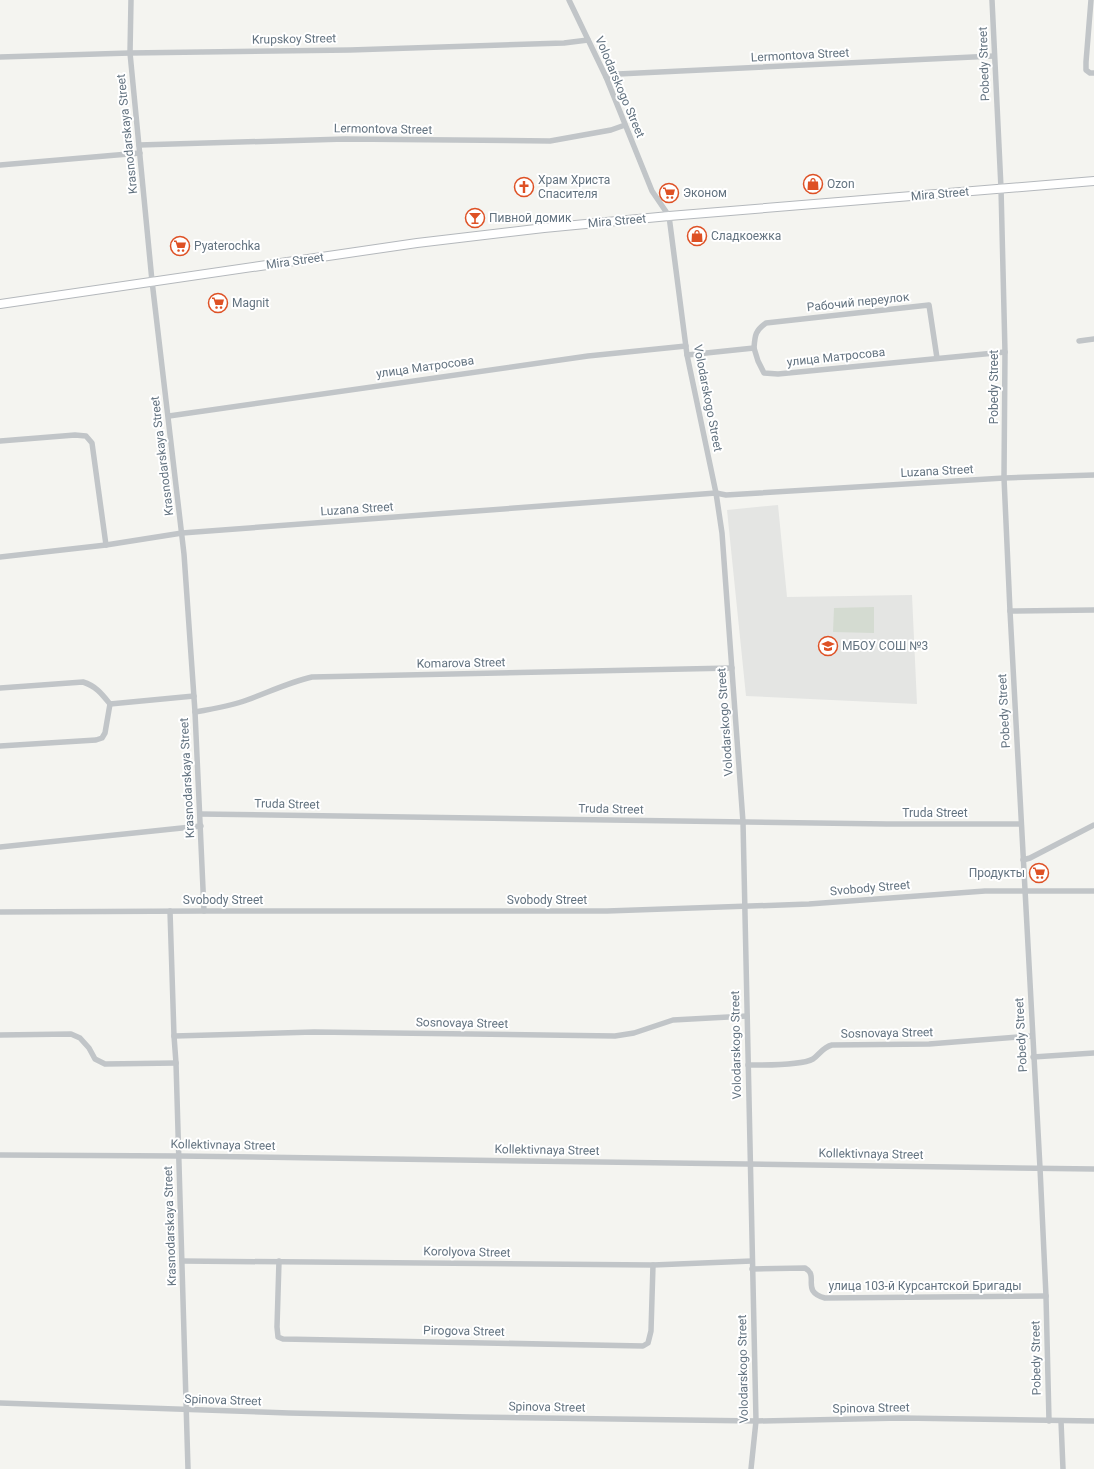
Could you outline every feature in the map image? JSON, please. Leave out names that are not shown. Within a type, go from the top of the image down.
[{"type":"main road","name":"Mira Street","points":[[0,304],[152,281],[544,228],[669,216],[1094,181]]},
{"type":"street","name":"Krasnodarskaya Street","points":[[131,0],[130,53],[152,281],[182,533],[196,712],[204,911]]},
{"type":"street","name":"Volodarskogo Street","points":[[569,0],[606,77],[652,192],[669,216],[687,355],[716,493],[722,533],[743,822],[749,1163],[756,1421],[751,1469]]},
{"type":"street","name":"Pobedy Street","points":[[992,0],[1001,188],[1005,352],[1004,478],[1033,1057],[1040,1168],[1046,1296],[1049,1421]]},
{"type":"street","points":[[1091,0],[1086,70],[1090,73],[1094,73]]},
{"type":"street","name":"Krupskoy Street","points":[[0,57],[130,53],[350,50],[564,43],[588,40]]},
{"type":"street","name":"Lermontova Street","points":[[606,77],[618,74],[994,56]]},
{"type":"street","name":"Lermontova Street","points":[[139,145],[345,139],[550,141],[605,132],[625,125]]},
{"type":"street","points":[[0,165],[140,153]]},
{"type":"street","name":"Рабочий переулок","points":[[754,348],[755,336],[758,329],[766,324],[929,305],[937,358]]},
{"type":"street","points":[[1079,341],[1094,339]]},
{"type":"street","name":"улица Матросова","points":[[169,416],[580,357],[686,346]]},
{"type":"street","points":[[687,355],[754,348]]},
{"type":"street","name":"улица Матросова","points":[[754,348],[764,373],[778,374],[1005,352]]},
{"type":"street","points":[[0,441],[75,435],[86,436],[92,443],[106,545]]},
{"type":"street","points":[[1004,478],[1094,475]]},
{"type":"street","name":"Luzana Street","points":[[0,557],[106,545],[182,533],[716,493],[726,495],[1004,478]]},
{"type":"street","points":[[1010,611],[1094,610]]},
{"type":"street","name":"Komarova Street","points":[[196,712],[246,700],[312,677],[732,668]]},
{"type":"street","points":[[0,688],[83,682],[98,689],[110,704],[105,733],[102,738],[96,740],[0,746]]},
{"type":"street","points":[[110,704],[194,696]]},
{"type":"street","name":"Truda Street","points":[[200,814],[743,822],[1021,824]]},
{"type":"street","points":[[1023,860],[1030,858],[1094,825]]},
{"type":"street","points":[[0,847],[201,826]]},
{"type":"street","name":"Svobody Street","points":[[0,912],[607,911],[744,908],[985,890],[1025,892],[1094,892]]},
{"type":"street","name":"Krasnodarskaya Street","points":[[170,911],[188,1469]]},
{"type":"street","name":"Sosnovaya Street","points":[[174,1036],[314,1032],[614,1036],[634,1033],[673,1020],[747,1016]]},
{"type":"street","points":[[0,1035],[71,1034],[80,1038],[89,1048],[95,1060],[106,1064],[176,1063]]},
{"type":"street","name":"Sosnovaya Street","points":[[748,1065],[805,1062],[813,1059],[826,1046],[832,1044],[929,1044],[1032,1036]]},
{"type":"street","points":[[1033,1057],[1094,1053]]},
{"type":"street","name":"Kollektivnaya Street","points":[[0,1155],[749,1163],[1094,1169]]},
{"type":"street","name":"Korolyova Street","points":[[182,1261],[653,1265],[752,1261]]},
{"type":"street","name":"Pirogova Street","points":[[279,1261],[277,1327],[278,1337],[283,1339],[643,1346],[648,1343],[651,1331],[653,1265]]},
{"type":"street","name":"улица 103-й Курсантской Бригады","points":[[752,1269],[805,1268],[809,1270],[811,1274],[812,1290],[816,1295],[825,1298],[1046,1296]]},
{"type":"street","name":"Spinova Street","points":[[0,1403],[328,1414],[756,1421],[901,1418],[1094,1421]]},
{"type":"street","points":[[1061,1421],[1063,1469]]},
{"type":"shaded area","name":"МБОУ СОШ №3","points":[[778,505],[787,597],[912,595],[917,704],[746,696],[727,510]]},
{"type":"shaded area","points":[[874,607],[874,633],[833,632],[834,608]]},
{"type":"place","name":"Ozon","points":[[813,184]]},
{"type":"place","name":"Храм Христа Спасителя","points":[[524,187]]},
{"type":"place","name":"Эконом","points":[[669,193]]},
{"type":"place","name":"Пивной домик","points":[[475,218]]},
{"type":"place","name":"Сладкоежка","points":[[697,236]]},
{"type":"place","name":"Pyaterochka","points":[[180,246]]},
{"type":"place","name":"Magnit","points":[[218,303]]},
{"type":"place","name":"МБОУ СОШ №3","points":[[828,646]]},
{"type":"place","name":"Продукты","points":[[1039,873]]}]
